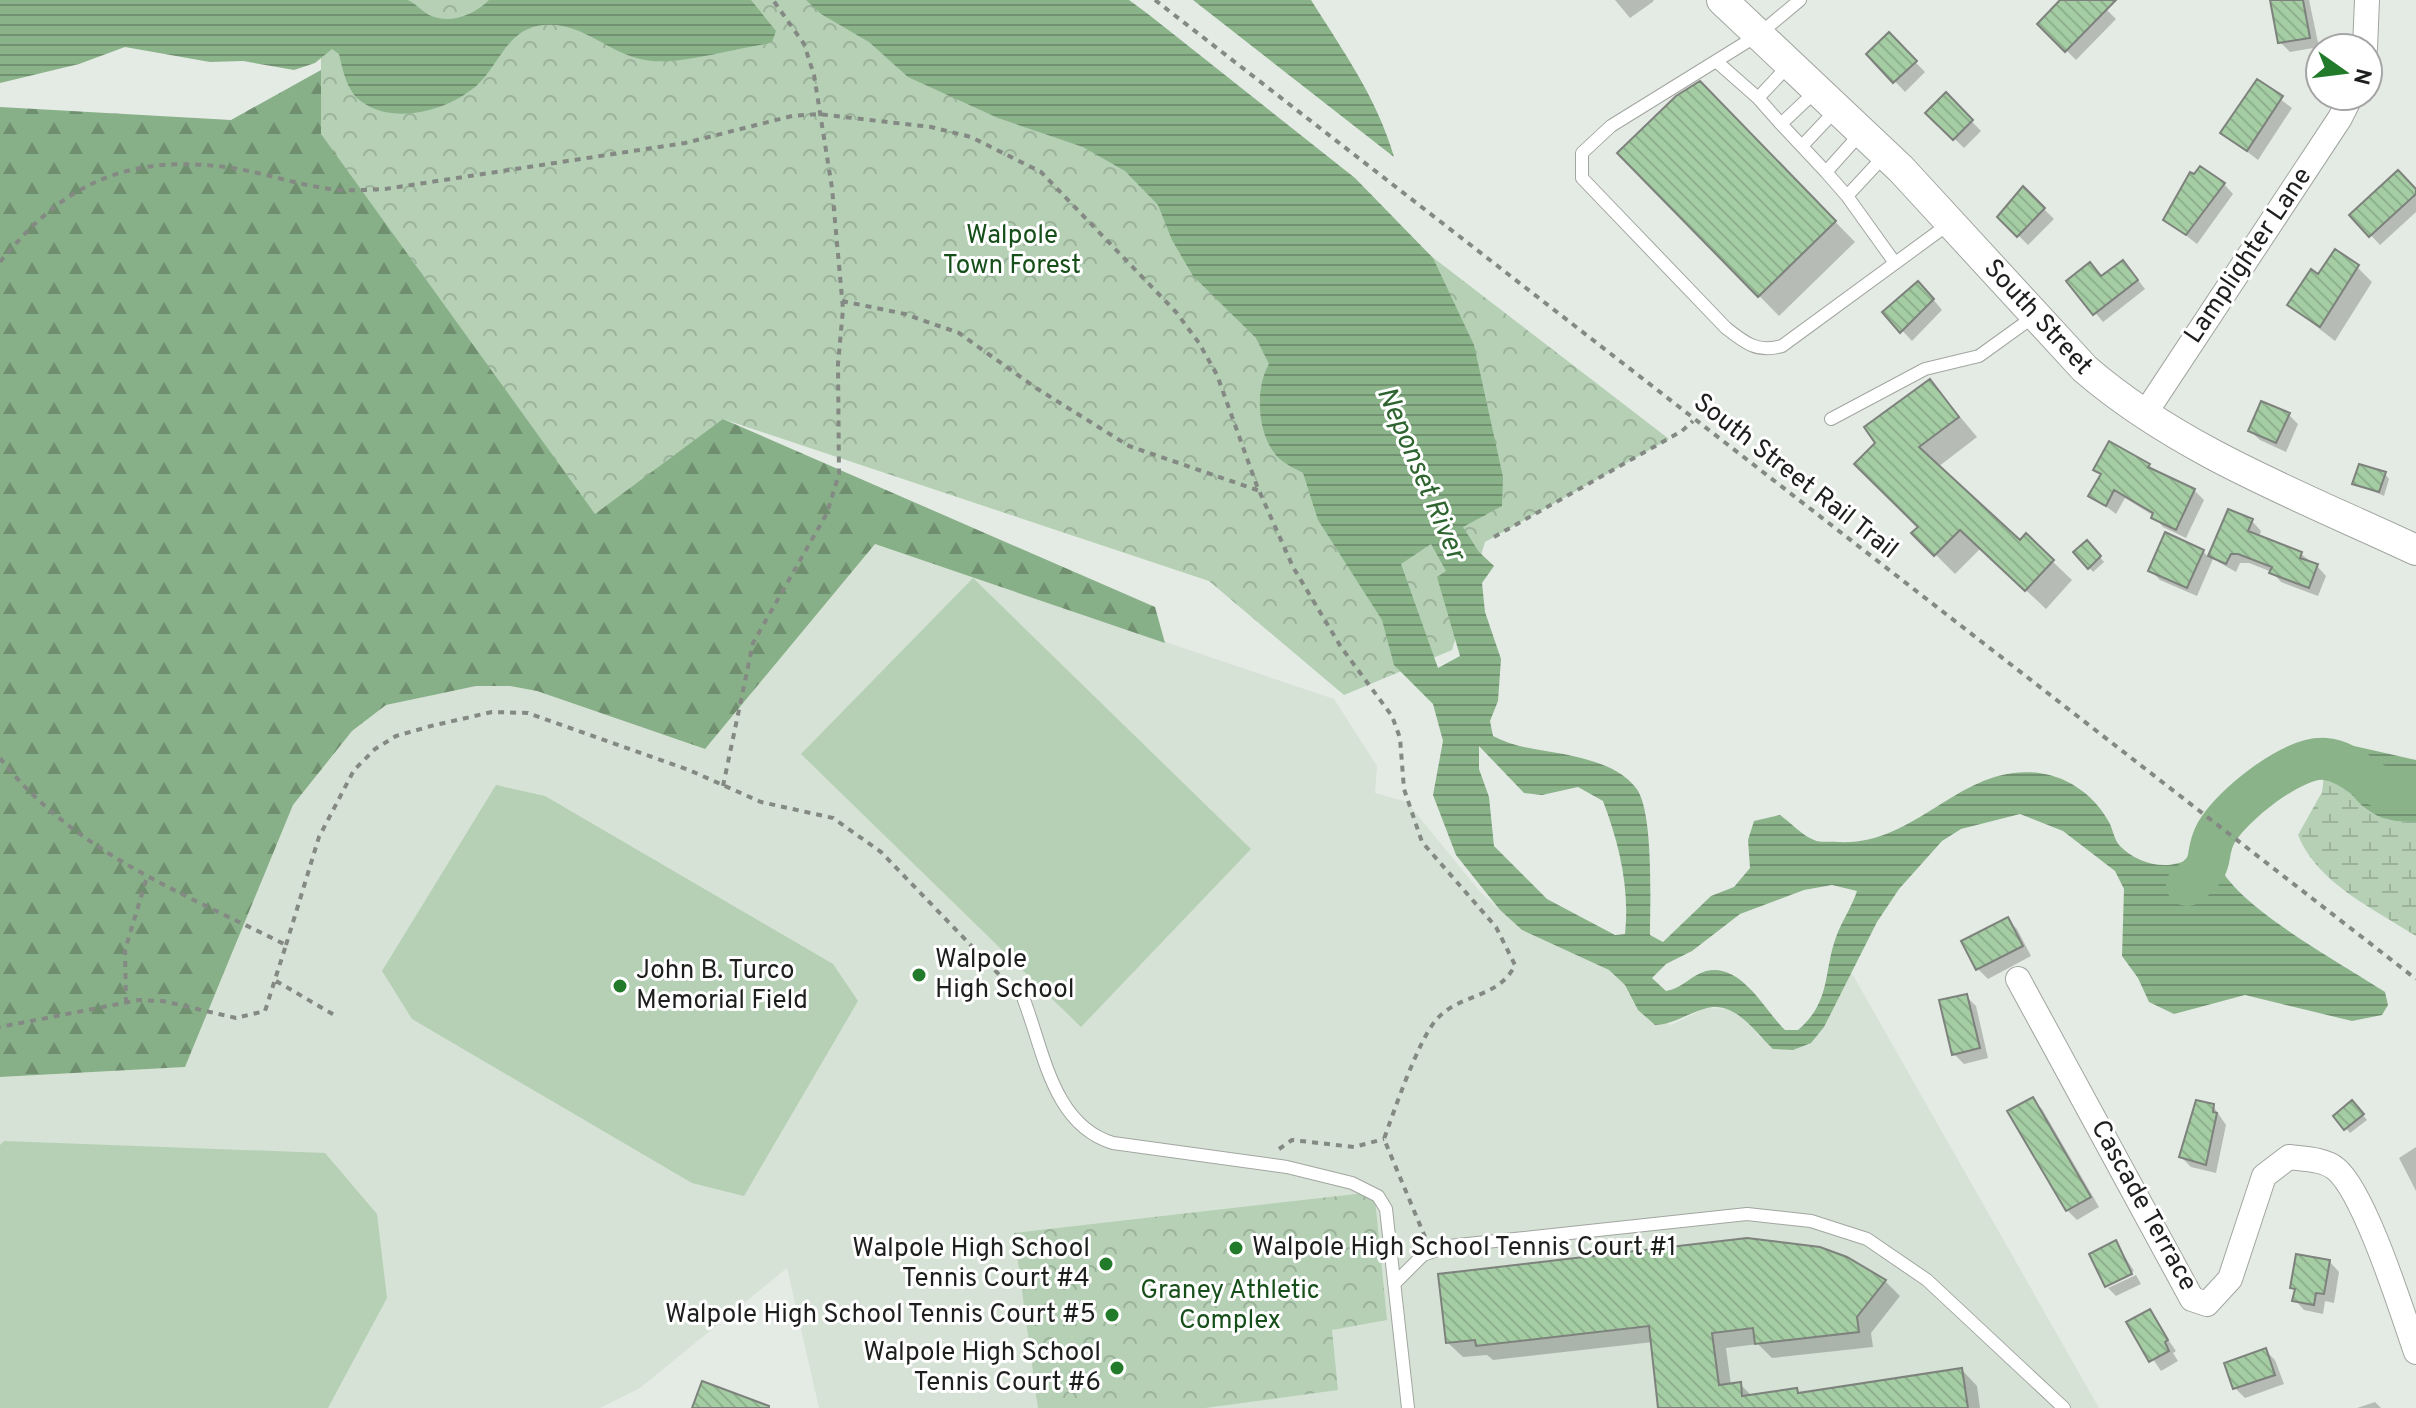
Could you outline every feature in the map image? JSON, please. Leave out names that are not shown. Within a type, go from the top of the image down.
[{"type":"street","name":"South Street","points":[[1722,0],[1886,154],[2085,369],[2144,415],[2242,468],[2416,550]]},
{"type":"street","points":[[2366,32],[2367,0]]},
{"type":"street","name":"Lamplighter Lane","points":[[2144,415],[2342,112]]},
{"type":"street","name":"Cascade Terrace","points":[[2018,979],[2192,1299],[2207,1304],[2230,1279],[2264,1176],[2289,1157],[2314,1159],[2335,1168],[2360,1202],[2416,1352]]},
{"type":"lane","points":[[1800,0],[1758,35],[1611,126],[1582,153],[1582,178],[1726,328],[1746,344],[1765,351],[1782,346],[1951,222]]},
{"type":"lane","points":[[1716,61],[1758,98],[1826,172],[1895,263]]},
{"type":"lane","points":[[1758,98],[1790,64]]},
{"type":"lane","points":[[1781,124],[1828,98]]},
{"type":"lane","points":[[1802,146],[1828,98]]},
{"type":"lane","points":[[1826,172],[1863,131]]},
{"type":"lane","points":[[1847,196],[1886,154]]},
{"type":"lane","points":[[1831,419],[1925,369],[1979,356],[2036,315]]},
{"type":"lane","points":[[1024,1000],[1054,1085],[1072,1118],[1091,1137],[1113,1143],[1265,1165],[1352,1183],[1378,1196],[1386,1209],[1408,1408]]},
{"type":"lane","points":[[1394,1284],[1429,1251],[1747,1214],[1811,1221],[1867,1239],[1927,1280],[2064,1408]]},
{"type":"path","points":[[723,786],[753,643],[827,513],[839,474],[838,364],[842,301],[832,188],[814,75],[804,44],[773,0]]},
{"type":"path","name":"South Street Rail Trail","points":[[1155,0],[1693,421],[2416,979]]},
{"type":"path","points":[[0,262],[49,209],[99,177],[131,169],[216,165],[345,191],[385,189],[685,143],[792,116],[818,114],[931,127],[958,134],[1011,154],[1041,172],[1176,312],[1199,343],[1234,416],[1260,491],[1293,567],[1341,647],[1392,716],[1400,738],[1404,789],[1422,842],[1496,927],[1515,965],[1508,979],[1490,992],[1462,1003],[1437,1019],[1400,1095],[1384,1139],[1405,1194],[1419,1218],[1429,1251]]},
{"type":"path","points":[[842,301],[905,314],[959,333],[1036,388],[1129,446],[1260,491]]},
{"type":"path","points":[[1494,537],[1682,431],[1693,421]]},
{"type":"path","points":[[0,1027],[126,1003],[163,1001],[236,1018],[265,1011],[319,837],[354,770],[375,749],[396,736],[492,712],[528,713],[761,802],[833,818],[881,852],[1024,1000]]},
{"type":"path","points":[[0,758],[15,777],[74,832],[147,877],[286,945]]},
{"type":"path","points":[[126,1003],[125,950],[147,877]]},
{"type":"path","points":[[275,980],[336,1016]]},
{"type":"path","points":[[1265,1165],[1281,1146],[1292,1140],[1354,1147],[1384,1139]]},
{"type":"shaded area","name":"Walpole High School","points":[[875,544],[1334,699],[1377,766],[1375,793],[1407,802],[1481,893],[1522,930],[1609,970],[1625,985],[1638,1010],[1671,1025],[1706,1008],[1728,1009],[1746,1020],[1760,1037],[1793,1050],[1850,970],[2099,1408],[819,1408],[787,1268],[640,1388],[600,1408],[0,1408],[0,1077],[185,1067],[293,805],[352,731],[386,705],[476,686],[510,686],[537,691],[704,749]]},
{"type":"green space","name":"Walpole Town Forest","points":[[321,0],[1098,0],[1669,439],[1485,542],[1452,650],[1344,695],[1209,581],[723,419],[595,514],[321,134]]},
{"type":"green space","points":[[321,70],[321,134],[723,419],[1155,607],[1165,643],[875,544],[705,749],[537,691],[510,686],[476,686],[386,705],[352,731],[293,805],[185,1067],[0,1077],[0,107],[231,120]]},
{"type":"green space","points":[[973,578],[1251,849],[1081,1027],[801,754]]},
{"type":"green space","points":[[2326,759],[2354,797],[2372,813],[2398,821],[2416,822],[2416,936],[2333,881],[2307,852],[2298,835],[2322,792]]},
{"type":"green space","name":"John B. Turco Memorial Field","points":[[496,785],[545,796],[833,964],[858,1001],[744,1196],[692,1183],[412,1019],[382,971]]},
{"type":"green space","points":[[4,1141],[325,1153],[377,1214],[387,1298],[328,1408],[0,1408],[0,1145]]},
{"type":"green space","name":"Graney Athletic Complex","points":[[1365,1193],[1375,1199],[1387,1320],[1332,1330],[1338,1390],[1205,1408],[1038,1408],[1014,1233]]},
{"type":"water","points":[[0,0],[408,0],[429,15],[453,19],[469,14],[489,0],[751,0],[776,31],[772,42],[765,44],[688,59],[658,61],[632,57],[571,28],[544,25],[531,28],[512,40],[484,78],[463,95],[435,108],[404,114],[375,109],[357,98],[346,81],[339,54],[332,49],[315,63],[294,70],[243,61],[210,62],[125,47],[79,64],[0,83]]},
{"type":"water","points":[[806,0],[1129,0],[1355,178],[1433,258],[1474,345],[1503,477],[1502,506],[1463,527],[1479,552],[1494,566],[1482,583],[1485,612],[1501,659],[1498,701],[1490,721],[1493,736],[1523,747],[1602,764],[1617,771],[1636,788],[1642,799],[1648,836],[1650,935],[1663,942],[1711,896],[1734,887],[1750,868],[1748,840],[1754,821],[1780,815],[1816,841],[1866,840],[1892,832],[1986,780],[2011,773],[2039,773],[2061,779],[2090,797],[2104,814],[2120,846],[2145,862],[2164,865],[2184,861],[2194,854],[2208,833],[2222,844],[2217,860],[2244,896],[2291,933],[2385,992],[2388,1005],[2382,1015],[2352,1021],[2245,995],[2174,1014],[2149,1002],[2138,978],[2122,956],[2124,889],[2115,871],[2063,831],[2020,814],[1961,829],[1942,841],[1899,889],[1877,922],[1824,1027],[1811,1043],[1793,1050],[1773,1049],[1743,1018],[1725,1008],[1698,1011],[1669,1023],[1655,1025],[1638,1010],[1625,985],[1609,970],[1522,930],[1500,910],[1456,855],[1433,795],[1443,741],[1433,704],[1394,665],[1382,620],[1318,520],[1303,473],[1281,460],[1267,440],[1260,414],[1260,400],[1264,374],[1269,364],[1256,338],[1193,276],[1172,240],[1158,205],[1125,171],[1083,147],[998,118],[908,77],[869,42],[821,14]],"holes":[[[1431,544],[1446,571],[1437,577],[1460,656],[1438,668],[1401,564]],[[1479,746],[1524,793],[1542,795],[1578,787],[1603,801],[1622,866],[1626,900],[1625,934],[1615,935],[1547,899],[1494,846],[1489,797],[1479,769]],[[1832,885],[1857,891],[1833,946],[1817,1008],[1798,1030],[1785,1030],[1751,990],[1731,974],[1719,970],[1706,971],[1666,991],[1652,978],[1666,964],[1692,951],[1740,914],[1804,890]]]},
{"type":"water","points":[[1193,0],[1311,0],[1369,95],[1394,157]]},
{"type":"water","points":[[2354,746],[2416,760],[2416,822],[2384,818],[2362,806],[2353,796],[2326,759]]},
{"type":"building","points":[[2060,0],[2116,0],[2065,52],[2037,24]]},
{"type":"building","points":[[2270,0],[2303,0],[2309,32],[2304,32],[2304,39],[2278,43]]},
{"type":"building","points":[[1889,32],[1917,61],[1893,83],[1866,54]]},
{"type":"building","points":[[2257,79],[2283,96],[2247,151],[2220,133]]},
{"type":"building","points":[[1700,81],[1836,221],[1758,297],[1617,153],[1676,96]]},
{"type":"building","points":[[1946,92],[1973,120],[1953,140],[1925,113]]},
{"type":"building","points":[[2200,166],[2225,183],[2186,235],[2163,220],[2190,172],[2194,174]]},
{"type":"building","points":[[2398,170],[2416,189],[2416,194],[2369,237],[2349,215]]},
{"type":"building","points":[[2023,186],[2045,208],[2017,237],[1997,217]]},
{"type":"building","points":[[2335,249],[2359,265],[2320,327],[2287,305],[2311,269],[2318,274]]},
{"type":"building","points":[[2123,260],[2138,280],[2093,315],[2066,281],[2090,262],[2101,276]]},
{"type":"building","points":[[1918,281],[1934,299],[1900,333],[1882,312]]},
{"type":"building","points":[[1930,379],[1959,417],[1919,447],[2020,540],[2026,533],[2054,560],[2025,591],[1960,530],[1934,556],[1911,533],[1918,527],[1854,464],[1875,443],[1864,427]]},
{"type":"building","points":[[2261,401],[2290,413],[2276,443],[2248,431]]},
{"type":"building","points":[[2109,441],[2150,464],[2148,467],[2195,489],[2176,530],[2151,518],[2153,513],[2114,490],[2106,506],[2088,496],[2101,474],[2093,470]]},
{"type":"building","points":[[2359,464],[2386,472],[2379,492],[2352,484]]},
{"type":"building","points":[[2228,509],[2253,519],[2248,531],[2302,552],[2300,558],[2318,564],[2309,588],[2269,573],[2272,567],[2238,554],[2231,554],[2226,564],[2208,556]]},
{"type":"building","points":[[2165,532],[2204,550],[2187,588],[2148,571]]},
{"type":"building","points":[[2087,540],[2101,556],[2088,569],[2073,552]]},
{"type":"building","points":[[2008,917],[2023,946],[1976,970],[1961,941]]},
{"type":"building","points":[[1967,994],[1980,1048],[1952,1055],[1939,1000]]},
{"type":"building","points":[[2033,1097],[2091,1197],[2066,1211],[2007,1111]]},
{"type":"building","points":[[2196,1100],[2214,1104],[2213,1112],[2217,1113],[2206,1165],[2179,1157]]},
{"type":"building","points":[[2352,1100],[2364,1114],[2344,1130],[2333,1116]]},
{"type":"building","points":[[1747,1238],[1820,1247],[1847,1257],[1886,1280],[1857,1317],[1859,1332],[1755,1344],[1753,1328],[1712,1333],[1719,1385],[1741,1382],[1742,1396],[1797,1388],[1798,1393],[1962,1368],[1968,1408],[1658,1408],[1649,1326],[1476,1346],[1475,1340],[1446,1343],[1438,1274]]},
{"type":"building","points":[[2116,1240],[2132,1274],[2105,1287],[2089,1254]]},
{"type":"building","points":[[2296,1254],[2330,1260],[2324,1294],[2316,1293],[2314,1305],[2292,1301],[2295,1289],[2290,1288]]},
{"type":"building","points":[[2150,1309],[2168,1340],[2165,1342],[2169,1351],[2149,1362],[2126,1322]]},
{"type":"building","points":[[2266,1348],[2275,1375],[2233,1389],[2224,1363]]},
{"type":"building","points":[[702,1381],[769,1406],[769,1408],[692,1408]]},
{"type":"waterway","name":"Neponset River","points":[[2187,885],[2203,871],[2216,833],[2235,810],[2264,785],[2297,766],[2325,759],[2349,767],[2388,790],[2416,788]]},
{"type":"place","name":"Walpole High School","points":[[919,975]]},
{"type":"place","name":"John B. Turco Memorial Field","points":[[620,986]]},
{"type":"place","name":"Walpole High School Tennis Court #1","points":[[1236,1248]]},
{"type":"place","name":"Walpole High School Tennis Court #4","points":[[1106,1264]]},
{"type":"place","name":"Walpole High School Tennis Court #5","points":[[1112,1315]]},
{"type":"place","name":"Walpole High School Tennis Court #6","points":[[1117,1368]]}]
